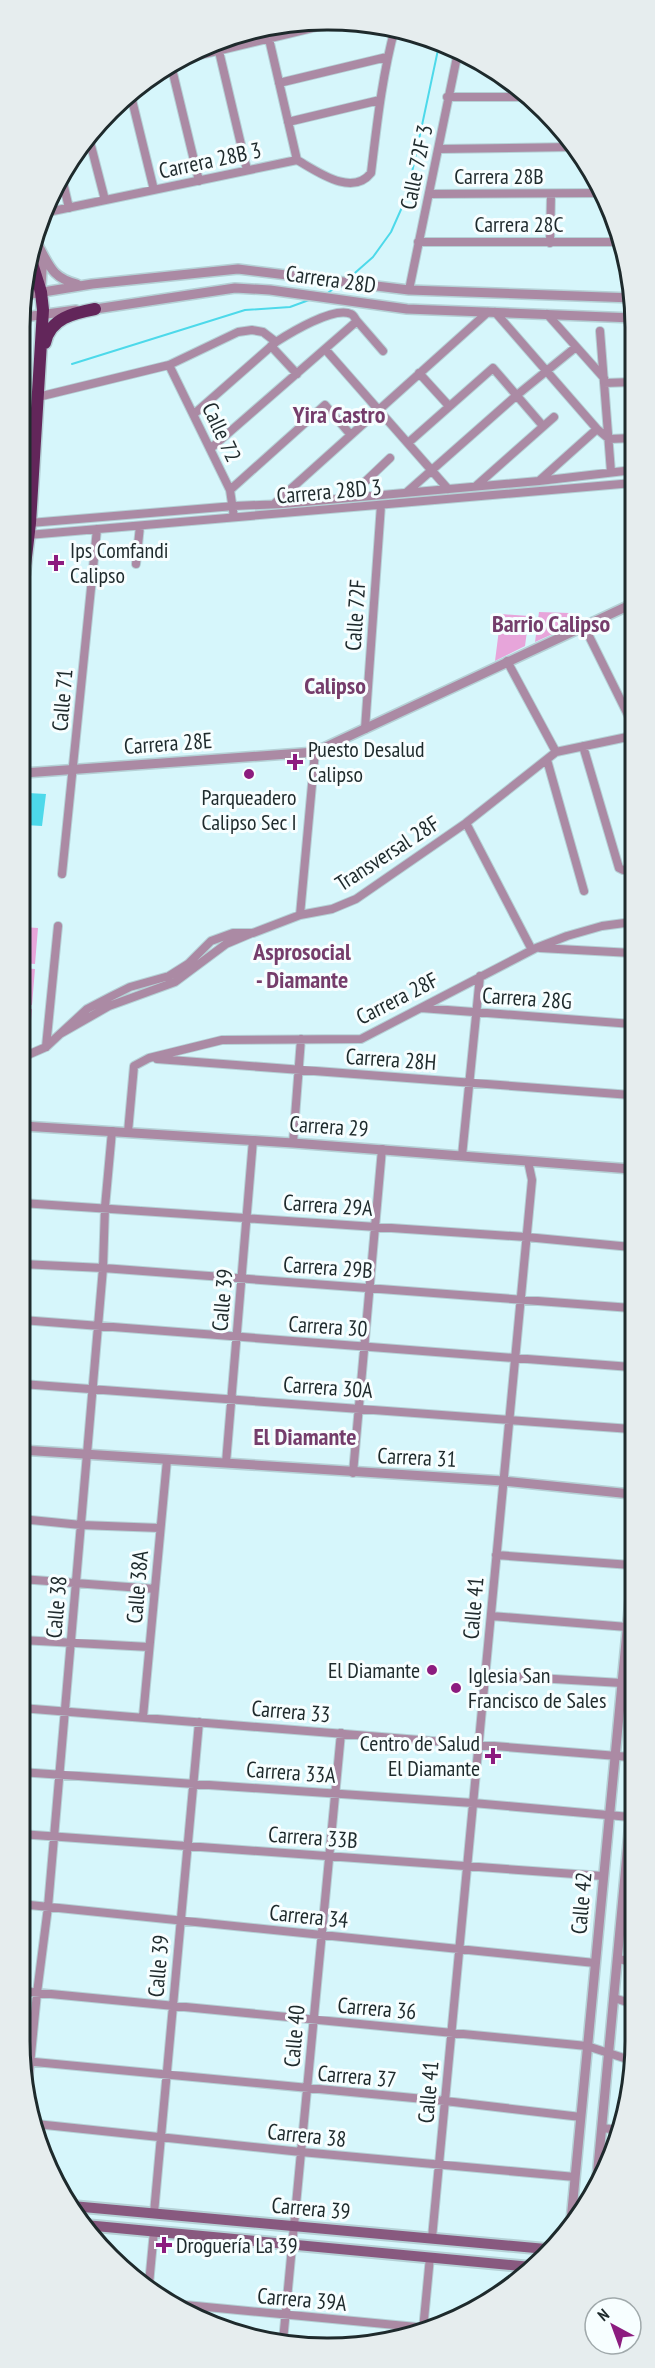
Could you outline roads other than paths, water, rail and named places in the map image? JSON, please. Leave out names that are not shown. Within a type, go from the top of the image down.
[{"type":"highway","points":[[30,514],[43,315],[41,292],[35,274]]},
{"type":"highway","points":[[40,365],[46,338],[53,326],[70,314],[95,309]]},
{"type":"main road","name":"Carrera 39","points":[[80,2207],[540,2248]]},
{"type":"main road","name":"Carrera 39","points":[[94,2226],[523,2265]]},
{"type":"street","points":[[235,45],[299,32]]},
{"type":"street","points":[[288,122],[380,100],[392,37]]},
{"type":"street","points":[[269,39],[297,160]]},
{"type":"street","points":[[219,51],[247,171]]},
{"type":"street","points":[[279,83],[387,57]]},
{"type":"street","name":"Calle 72F 3","points":[[410,290],[456,60]]},
{"type":"street","points":[[173,73],[200,181]]},
{"type":"street","points":[[447,97],[516,97]]},
{"type":"street","name":"Carrera 28B 3","points":[[54,211],[297,160],[313,171],[334,180],[357,184],[364,182],[371,173],[380,100]]},
{"type":"street","points":[[133,103],[154,190]]},
{"type":"street","points":[[91,146],[105,200]]},
{"type":"street","points":[[439,149],[565,147]]},
{"type":"street","points":[[65,189],[69,208]]},
{"type":"street","name":"Carrera 28B","points":[[429,194],[593,193]]},
{"type":"street","points":[[550,243],[551,194]]},
{"type":"street","name":"Carrera 28C","points":[[418,242],[612,242]]},
{"type":"street","points":[[41,248],[51,268],[60,278],[78,285],[92,284]]},
{"type":"street","points":[[40,253],[42,270],[41,292]]},
{"type":"street","name":"Carrera 28D","points":[[33,294],[92,284],[238,269],[410,290],[623,298]]},
{"type":"street","name":"Carrera 28D","points":[[31,316],[235,288],[270,290],[407,309],[624,318]]},
{"type":"street","points":[[283,513],[278,504],[350,434],[492,312],[597,429],[609,439],[625,438]]},
{"type":"street","points":[[194,414],[274,344],[301,326],[341,313],[351,314],[383,351]]},
{"type":"street","points":[[547,314],[604,381],[625,382]]},
{"type":"street","points":[[210,449],[357,321]]},
{"type":"street","points":[[38,397],[169,365],[238,332],[252,330],[263,332],[297,374]]},
{"type":"street","points":[[600,332],[611,472]]},
{"type":"street","points":[[407,492],[576,347]]},
{"type":"street","points":[[325,349],[448,489]]},
{"type":"street","name":"Calle 72","points":[[169,365],[230,490],[234,517]]},
{"type":"street","points":[[408,443],[493,368],[543,426]]},
{"type":"street","points":[[419,373],[449,406]]},
{"type":"street","points":[[230,490],[325,405],[350,434]]},
{"type":"street","points":[[476,486],[554,417]]},
{"type":"street","points":[[538,481],[597,429]]},
{"type":"street","points":[[349,497],[390,458]]},
{"type":"street","name":"Carrera 28D 3","points":[[30,529],[234,506],[448,489],[625,471]]},
{"type":"street","name":"Carrera 28D 3","points":[[30,529],[97,529],[140,526],[625,484]]},
{"type":"street","name":"Calle 72F","points":[[365,729],[381,504]]},
{"type":"street","points":[[136,564],[140,526]]},
{"type":"street","name":"Calle 71","points":[[62,874],[97,529]]},
{"type":"street","points":[[300,915],[315,752],[625,607]]},
{"type":"street","points":[[584,626],[625,709]]},
{"type":"street","points":[[507,661],[556,753]]},
{"type":"street","name":"Transversal 28F","points":[[46,1047],[87,1009],[130,987],[169,976],[188,964],[212,941],[233,933],[254,933],[300,915],[332,909],[356,898],[466,823],[556,753],[625,737]]},
{"type":"street","points":[[583,746],[619,867],[625,870]]},
{"type":"street","name":"Carrera 28E","points":[[30,774],[315,752]]},
{"type":"street","points":[[547,760],[584,891]]},
{"type":"street","points":[[466,823],[534,949],[625,953]]},
{"type":"street","name":"Carrera 28F","points":[[128,1132],[134,1066],[149,1058],[222,1040],[361,1039],[534,949],[584,931],[625,923]]},
{"type":"street","points":[[30,1054],[46,1047],[58,926]]},
{"type":"street","points":[[462,1155],[480,976]]},
{"type":"street","name":"Carrera 28G","points":[[419,1008],[625,1023]]},
{"type":"street","points":[[292,1143],[301,1039]]},
{"type":"street","name":"Carrera 28H","points":[[149,1058],[625,1094]]},
{"type":"street","name":"Carrera 29","points":[[30,1126],[382,1149],[625,1169]]},
{"type":"street","name":"Calle 38","points":[[30,2041],[48,1907],[66,1711],[103,1268],[105,1207],[112,1131]]},
{"type":"street","name":"Calle 39","points":[[226,1463],[253,1140]]},
{"type":"street","points":[[352,1473],[382,1149]]},
{"type":"street","name":"Calle 41","points":[[432,2238],[532,1180],[528,1161]]},
{"type":"street","name":"Carrera 29A","points":[[30,1203],[625,1245]]},
{"type":"street","name":"Carrera 29B","points":[[30,1264],[625,1308]]},
{"type":"street","name":"Carrera 30","points":[[30,1321],[625,1366]]},
{"type":"street","name":"Carrera 30A","points":[[30,1384],[625,1429]]},
{"type":"street","name":"Carrera 31","points":[[30,1451],[503,1481],[625,1493]]},
{"type":"street","name":"Calle 38A","points":[[143,1717],[168,1460]]},
{"type":"street","points":[[30,1520],[81,1525],[160,1528]]},
{"type":"street","points":[[496,1555],[625,1565]]},
{"type":"street","points":[[30,1579],[155,1589]]},
{"type":"street","points":[[490,1616],[625,1627]]},
{"type":"street","points":[[30,1640],[149,1647]]},
{"type":"street","name":"Calle 42","points":[[572,2210],[625,1649]]},
{"type":"street","points":[[485,1675],[622,1683]]},
{"type":"street","name":"Carrera 33","points":[[30,1709],[625,1756]]},
{"type":"street","name":"Calle 39","points":[[154,2213],[199,1722]]},
{"type":"street","name":"Calle 40","points":[[284,2334],[341,1733]]},
{"type":"street","name":"Carrera 33A","points":[[30,1772],[473,1803],[625,1818]]},
{"type":"street","name":"Carrera 33B","points":[[30,1835],[603,1876]]},
{"type":"street","name":"Calle 42","points":[[599,2161],[617,1959],[625,1899]]},
{"type":"street","name":"Carrera 34","points":[[30,1905],[595,1963]]},
{"type":"street","points":[[617,1959],[625,1960]]},
{"type":"street","name":"Carrera 36","points":[[30,1992],[587,2046],[624,2058]]},
{"type":"street","points":[[614,1998],[625,2001]]},
{"type":"street","name":"Carrera 37","points":[[31,2061],[307,2090],[445,2101],[581,2117]]},
{"type":"street","name":"Carrera 38","points":[[42,2125],[301,2152],[575,2177]]},
{"type":"street","points":[[602,2128],[611,2129]]},
{"type":"street","points":[[149,2279],[154,2231]]},
{"type":"street","points":[[425,2321],[430,2257]]},
{"type":"street","name":"Carrera 39A","points":[[194,2306],[406,2327]]},
{"type":"water","points":[[30,793],[46,794],[42,826],[30,825]]},
{"type":"waterway","points":[[348,279],[373,257],[391,232],[407,196],[438,52]]},
{"type":"waterway","points":[[326,294],[341,284]]},
{"type":"waterway","points":[[72,364],[245,310],[290,307],[309,300]]},
{"type":"place","name":"Ips Comfandi Calipso","points":[[56,563]]},
{"type":"place","name":"Puesto Desalud Calipso","points":[[295,762]]},
{"type":"place","name":"Parqueadero Calipso Sec I","points":[[249,774]]},
{"type":"place","name":"El Diamante","points":[[432,1670]]},
{"type":"place","name":"Iglesia San Francisco de Sales","points":[[456,1688]]},
{"type":"place","name":"Centro de Salud El Diamante","points":[[493,1756]]},
{"type":"place","name":"Droguería La 39","points":[[164,2245]]},
{"type":"district","name":"Yira Castro","points":[[339,414]]},
{"type":"district","name":"Barrio Calipso","points":[[551,623]]},
{"type":"district","name":"Calipso","points":[[335,685]]},
{"type":"district","name":"Asprosocial - Diamante","points":[[302,965]]},
{"type":"district","name":"El Diamante","points":[[305,1436]]}]
